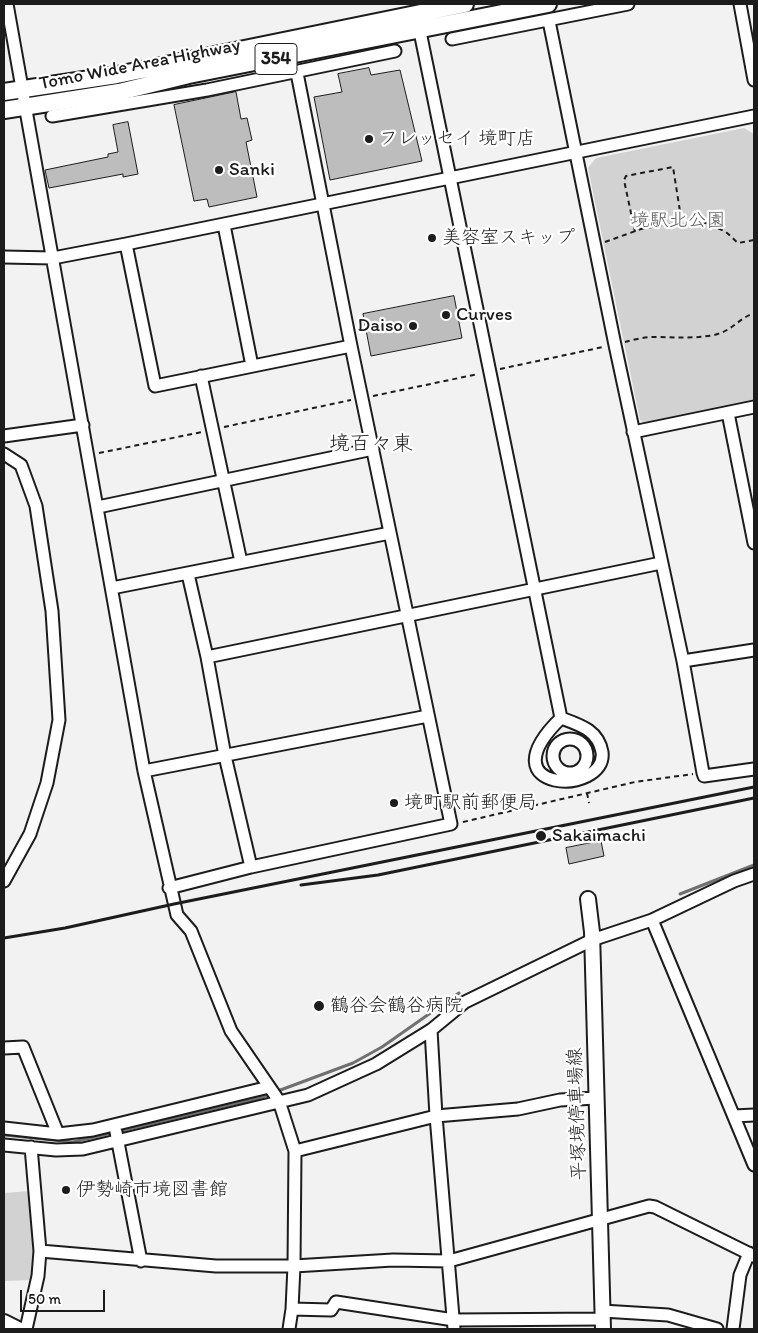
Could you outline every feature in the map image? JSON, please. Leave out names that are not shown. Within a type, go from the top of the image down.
[{"type":"highway","name":"Tomo Wide Area Highway","points":[[4,92],[186,62],[465,4]]},
{"type":"highway","name":"Tomo Wide Area Highway","points":[[4,110],[119,92],[189,75],[335,48],[548,4]]},
{"type":"main road","name":"平塚境停車場線","points":[[588,898],[592,932],[602,1320]]},
{"type":"street","points":[[6,4],[89,455],[144,771],[169,888],[177,915],[191,931],[231,1031],[268,1087],[279,1100],[295,1151],[294,1266],[289,1329]]},
{"type":"street","points":[[452,38],[549,21],[625,4]]},
{"type":"street","points":[[740,4],[754,80]]},
{"type":"street","points":[[416,13],[448,178],[561,718]]},
{"type":"street","points":[[549,21],[614,345],[683,661],[703,773],[704,776],[754,769]]},
{"type":"street","points":[[326,66],[335,48]]},
{"type":"street","points":[[52,116],[297,73],[395,51]]},
{"type":"street","points":[[169,888],[251,867],[450,824],[351,346],[297,73]]},
{"type":"street","points":[[189,75],[207,90]]},
{"type":"street","points":[[4,257],[53,258],[754,116]]},
{"type":"street","points":[[224,224],[252,366]]},
{"type":"street","points":[[126,244],[155,386],[351,346]]},
{"type":"street","points":[[202,376],[241,562]]},
{"type":"street","points":[[633,432],[754,407]]},
{"type":"street","points":[[728,413],[754,543]]},
{"type":"street","points":[[4,436],[83,425]]},
{"type":"street","points":[[98,506],[373,449]]},
{"type":"street","points":[[4,454],[21,465],[36,506],[52,611],[59,720],[47,783],[30,834],[4,880]]},
{"type":"street","points":[[112,588],[390,533]]},
{"type":"street","points":[[207,657],[661,563]]},
{"type":"street","points":[[188,574],[207,657],[225,756],[251,867]]},
{"type":"street","points":[[683,661],[754,650]]},
{"type":"street","points":[[144,771],[428,716]]},
{"type":"street","points":[[561,718],[580,725],[599,739],[602,754],[601,763],[596,770],[560,782],[548,779],[536,766],[535,754],[537,746],[547,732],[561,718]]},
{"type":"street","points":[[574,740],[580,725]]},
{"type":"street","points":[[547,732],[559,744]]},
{"type":"street","points":[[568,740],[574,740],[585,748],[586,755],[583,767],[574,776],[565,773],[555,764],[553,752],[559,744],[568,740]]},
{"type":"street","points":[[4,1145],[56,1150],[83,1149],[279,1100],[308,1095],[376,1064],[431,1030],[465,1002],[592,932],[652,920],[734,881],[754,874]]},
{"type":"street","points":[[652,920],[754,1165]]},
{"type":"street","points":[[431,1030],[436,1116],[454,1324]]},
{"type":"street","points":[[4,1048],[22,1047],[39,1082],[58,1134]]},
{"type":"street","points":[[4,1128],[58,1134],[114,1126],[268,1087]]},
{"type":"street","points":[[295,1151],[436,1116],[518,1109],[560,1100],[596,1098]]},
{"type":"street","points":[[734,1116],[754,1115]]},
{"type":"street","points":[[114,1126],[141,1261]]},
{"type":"street","points":[[15,1327],[38,1276],[40,1251],[31,1147]]},
{"type":"street","points":[[40,1251],[216,1266],[294,1266],[393,1260],[449,1261],[600,1218],[655,1206],[752,1254],[740,1275],[733,1329]]},
{"type":"street","points":[[292,1309],[331,1310],[336,1302],[454,1324],[602,1320],[668,1315],[716,1329]]},
{"type":"path","points":[[635,232],[624,180],[626,176],[673,167],[682,224]]},
{"type":"path","points":[[603,242],[663,225],[707,223],[726,232],[738,242],[754,240]]},
{"type":"path","points":[[89,455],[650,336],[675,339],[714,335],[729,331],[742,317],[754,313]]},
{"type":"path","points":[[450,824],[635,782],[703,773]]},
{"type":"path","points":[[587,793],[590,803]]},
{"type":"green space","name":"境駅北公園","points":[[744,128],[754,134],[754,400],[644,423],[640,420],[588,168],[596,158]]},
{"type":"green space","points":[[30,1191],[35,1257],[33,1280],[4,1281],[4,1193]]},
{"type":"building","name":"フレッセイ 境町店","points":[[369,68],[371,75],[400,70],[422,161],[330,180],[314,97],[342,92],[338,74]]},
{"type":"building","name":"Sanki","points":[[236,92],[241,119],[247,118],[252,140],[246,142],[257,197],[209,207],[207,199],[194,201],[174,105]]},
{"type":"building","points":[[128,122],[138,174],[123,177],[123,174],[49,188],[45,170],[108,157],[108,154],[118,152],[113,125]]},
{"type":"building","name":"Daiso","points":[[454,296],[462,338],[371,356],[363,314]]},
{"type":"building","points":[[601,841],[604,856],[569,864],[566,848]]},
{"type":"waterway","points":[[680,894],[754,865]]},
{"type":"waterway","points":[[4,1135],[73,1142],[259,1098],[353,1063],[382,1047],[459,993]]},
{"type":"railway","points":[[4,938],[65,928],[174,904],[754,787]]},
{"type":"railway","points":[[301,885],[378,875],[754,798]]},
{"type":"place","name":"フレッセイ 境町店","points":[[369,139]]},
{"type":"place","name":"Sanki","points":[[219,170]]},
{"type":"place","name":"美容室スキップ","points":[[432,238]]},
{"type":"place","name":"Curves","points":[[446,315]]},
{"type":"place","name":"Daiso","points":[[413,326]]},
{"type":"place","name":"境町駅前郵便局","points":[[394,803]]},
{"type":"place","name":"Sakaimachi","points":[[541,836]]},
{"type":"place","name":"鶴谷会鶴谷病院","points":[[319,1006]]},
{"type":"place","name":"伊勢崎市境図書館","points":[[66,1190]]},
{"type":"district","name":"境百々東","points":[[371,445]]}]
